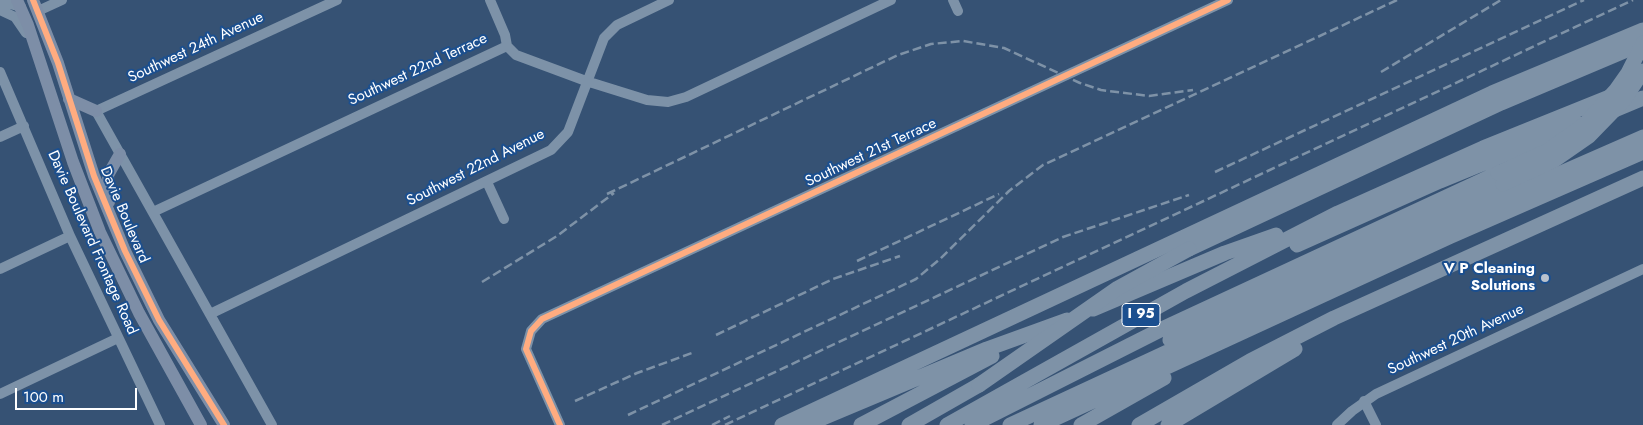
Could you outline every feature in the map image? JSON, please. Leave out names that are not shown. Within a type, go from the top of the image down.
[{"type":"highway","points":[[782,425],[1492,93],[1643,30]]},
{"type":"highway","points":[[1042,410],[1136,357],[1236,306],[1500,179],[1547,151],[1585,124],[1616,90],[1643,43]]},
{"type":"highway","points":[[908,425],[979,385],[1118,288],[1189,249],[1510,100],[1643,43]]},
{"type":"highway","points":[[972,425],[1179,321],[1500,179],[1553,161],[1589,136],[1623,101],[1643,70]]},
{"type":"highway","name":"I 95","points":[[947,425],[1206,280],[1338,213],[1483,148],[1643,84]]},
{"type":"highway","points":[[966,425],[1169,310],[1300,243],[1440,181],[1643,98]]},
{"type":"highway","points":[[1010,425],[1450,221],[1643,137]]},
{"type":"highway","points":[[1041,425],[1449,237],[1643,152]]},
{"type":"highway","points":[[1139,425],[1272,350],[1373,300],[1643,178]]},
{"type":"highway","points":[[806,425],[978,353],[1049,327],[1225,254],[1338,213]]},
{"type":"highway","points":[[1168,425],[1307,342],[1415,282]]},
{"type":"highway","points":[[862,425],[1049,327]]},
{"type":"highway","points":[[1081,425],[1244,332]]},
{"type":"main road","points":[[22,2],[35,6]]},
{"type":"main road","points":[[22,2],[49,40]]},
{"type":"main road","name":"Davie Boulevard","points":[[22,2],[83,190],[106,245],[142,320],[201,425]]},
{"type":"main road","name":"Davie Boulevard","points":[[35,6],[49,40],[91,167],[112,222],[159,320],[224,425]]},
{"type":"main road","points":[[69,99],[96,111]]},
{"type":"main road","points":[[112,222],[107,178],[120,154]]},
{"type":"street","points":[[0,0],[22,2]]},
{"type":"street","points":[[35,6],[62,0]]},
{"type":"street","name":"Southwest 24th Avenue","points":[[96,111],[337,0]]},
{"type":"street","points":[[490,0],[505,35],[507,46]]},
{"type":"street","points":[[668,0],[617,25],[604,38],[586,81],[647,100],[668,102],[686,97],[891,0]]},
{"type":"street","points":[[954,0],[958,11]]},
{"type":"street","name":"Southwest 21st Terrace","points":[[560,425],[527,352],[528,335],[538,322],[1228,0]]},
{"type":"street","points":[[0,10],[12,14],[19,20],[40,59]]},
{"type":"street","name":"Southwest 22nd Terrace","points":[[153,212],[507,46],[516,55],[586,81]]},
{"type":"street","name":"Davie Boulevard Frontage Road","points":[[0,72],[70,236],[160,425]]},
{"type":"street","name":"Southwest 22nd Avenue","points":[[210,314],[551,150],[568,132],[586,81]]},
{"type":"street","points":[[96,111],[272,425]]},
{"type":"street","points":[[0,137],[24,126]]},
{"type":"street","points":[[487,182],[504,220]]},
{"type":"street","points":[[0,269],[70,236]]},
{"type":"street","name":"Southwest 20th Avenue","points":[[1337,425],[1364,401],[1643,269]]},
{"type":"street","points":[[0,394],[118,338]]},
{"type":"street","points":[[1364,401],[1376,425]]},
{"type":"railway","points":[[628,415],[916,279],[940,259],[1009,191],[1043,165],[1397,0]]},
{"type":"railway","points":[[1381,72],[1501,0]]},
{"type":"railway","points":[[1215,172],[1584,0]]},
{"type":"railway","points":[[725,425],[1633,0]]},
{"type":"railway","points":[[607,194],[898,55],[931,44],[963,41],[1004,48],[1080,83],[1101,90],[1149,96],[1193,90]]},
{"type":"railway","points":[[482,282],[557,236],[614,193]]},
{"type":"railway","points":[[857,261],[999,194]]},
{"type":"railway","points":[[662,425],[1063,237],[1189,195]]},
{"type":"railway","points":[[716,335],[833,279],[900,256]]},
{"type":"railway","points":[[575,401],[637,373],[692,353]]},
{"type":"railway","points":[[712,425],[730,416]]},
{"type":"cycle path","points":[[33,0],[58,63],[94,176],[125,251],[159,320],[224,425]]},
{"type":"cycle path","points":[[560,425],[526,349],[531,331],[542,319],[1228,0]]},
{"type":"place","name":"V P Cleaning Solutions","points":[[1545,278]]}]
